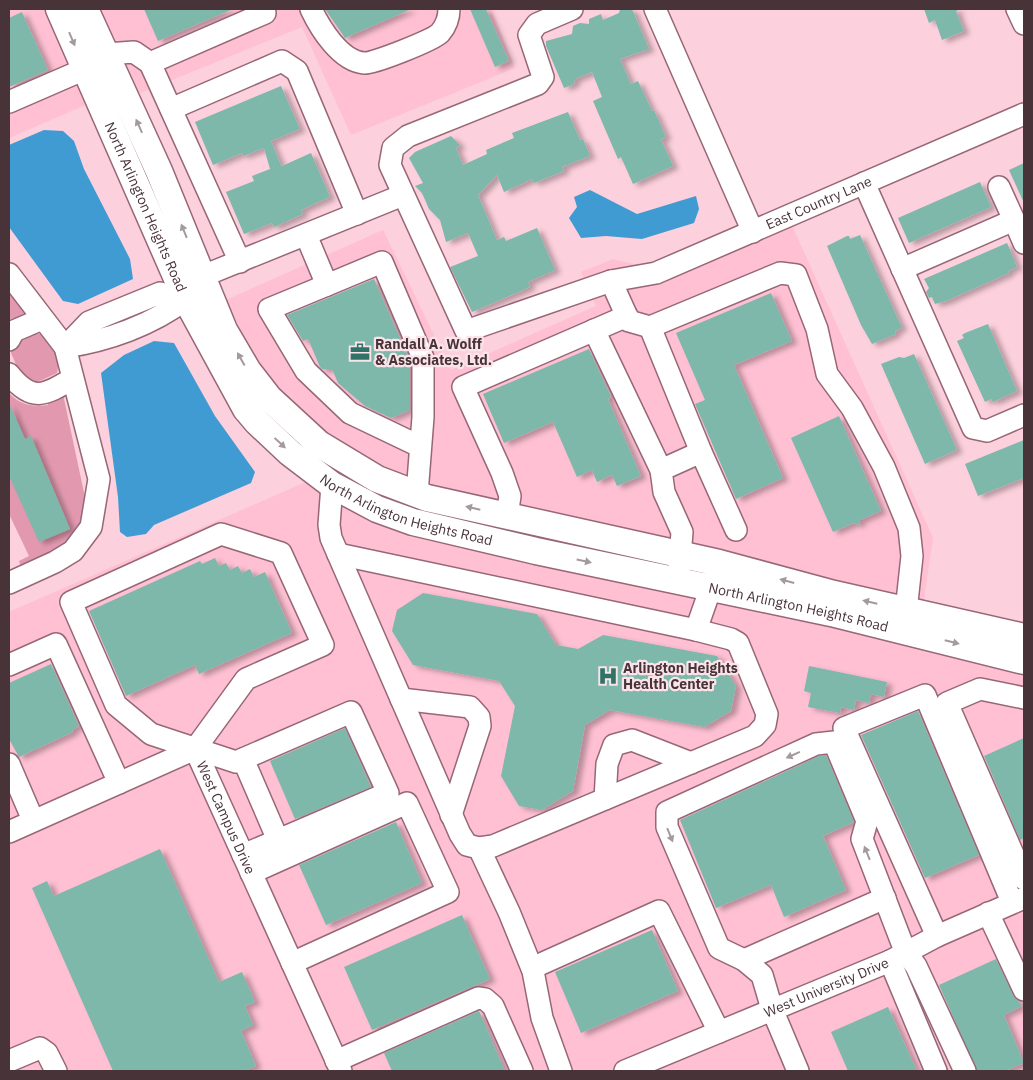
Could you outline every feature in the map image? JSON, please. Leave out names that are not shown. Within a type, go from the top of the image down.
[{"type":"main road","name":"North Arlington Heights Road","points":[[59,9],[186,299],[246,409],[290,453],[332,485],[377,508],[428,526],[677,580],[715,575],[906,610],[1024,637]]},
{"type":"main road","name":"North Arlington Heights Road","points":[[85,9],[159,171],[224,330],[248,372],[269,398],[319,444],[377,479],[417,494],[507,516],[681,554],[715,575],[877,624],[1024,660]]},
{"type":"street","points":[[150,62],[266,13],[264,9]]},
{"type":"street","points":[[311,9],[317,22],[344,55],[364,63],[390,56],[439,34],[449,18],[448,9]]},
{"type":"street","points":[[65,347],[96,343],[168,312],[186,299],[203,276],[402,195],[390,164],[393,148],[400,140],[538,84],[543,77],[530,42],[530,35],[537,24],[572,9]]},
{"type":"street","points":[[655,9],[753,232]]},
{"type":"street","points":[[1017,9],[1024,24]]},
{"type":"street","points":[[106,54],[134,52],[150,62],[240,262]]},
{"type":"street","points":[[171,109],[282,61],[296,72],[357,214]]},
{"type":"street","points":[[9,102],[85,69]]},
{"type":"street","name":"East Country Lane","points":[[402,195],[466,331],[611,281],[656,274],[1024,114]]},
{"type":"street","points":[[864,184],[973,428],[988,431],[1024,415]]},
{"type":"street","points":[[999,186],[1024,243]]},
{"type":"street","points":[[902,269],[1014,220]]},
{"type":"street","points":[[306,235],[327,285]]},
{"type":"street","points":[[417,494],[423,417],[423,358],[382,262],[269,309],[306,371],[350,413],[420,446]]},
{"type":"street","points":[[611,281],[629,321],[650,327],[780,273],[796,275],[817,329],[827,374],[852,408],[884,467],[909,528],[912,556],[906,610]]},
{"type":"street","points":[[9,274],[65,347],[99,479],[91,527],[73,551],[11,575]]},
{"type":"street","points":[[507,516],[510,496],[502,473],[463,387],[627,316]]},
{"type":"street","points":[[9,340],[14,331],[42,319]]},
{"type":"street","points":[[650,327],[701,452],[736,530]]},
{"type":"street","points":[[594,330],[661,470],[664,492],[682,532],[677,580]]},
{"type":"street","points":[[9,374],[18,386],[31,392],[47,394],[72,379]]},
{"type":"street","points":[[661,470],[701,452]]},
{"type":"street","points":[[332,485],[328,525],[338,554],[451,815],[467,845],[479,848],[493,846],[755,736],[765,725],[767,714],[738,643],[731,639],[338,554]]},
{"type":"street","points":[[195,749],[246,678],[323,645],[281,553],[221,534],[71,602],[116,705],[150,734],[195,749],[236,762],[351,712],[388,793],[278,840],[247,864]]},
{"type":"street","points":[[696,630],[715,575]]},
{"type":"street","points":[[9,665],[56,644],[119,783]]},
{"type":"street","points":[[1024,698],[980,688],[947,703],[1024,879]]},
{"type":"street","points":[[937,936],[844,728],[925,695],[1018,900]]},
{"type":"street","points":[[401,699],[470,707],[480,717],[480,726],[451,815]]},
{"type":"street","points":[[606,799],[607,764],[614,744],[632,740],[692,762]]},
{"type":"street","points":[[798,1071],[772,1010],[762,974],[744,960],[719,948],[667,827],[667,812],[816,744],[834,742],[867,822],[862,839],[885,898],[897,956],[936,1071]]},
{"type":"street","name":"West Campus Drive","points":[[9,832],[195,749],[338,1066]]},
{"type":"street","points":[[243,759],[278,840]]},
{"type":"street","points":[[9,764],[34,820]]},
{"type":"street","points":[[247,864],[407,804],[448,892],[292,963]]},
{"type":"street","points":[[479,848],[509,912],[532,968],[542,1018],[561,1071]]},
{"type":"street","points":[[744,960],[885,898]]},
{"type":"street","name":"West University Drive","points":[[625,1071],[897,956],[1018,900]]},
{"type":"street","points":[[532,968],[659,911],[719,1032]]},
{"type":"street","points":[[988,913],[1024,990]]},
{"type":"street","points":[[897,956],[916,966],[966,1071]]},
{"type":"street","points":[[338,1066],[478,998],[485,999],[493,1006],[522,1071]]},
{"type":"street","points":[[9,1061],[40,1048],[47,1053],[56,1071]]},
{"type":"shaded area","points":[[9,9],[49,9],[90,103],[9,138]]},
{"type":"shaded area","points":[[94,9],[498,9],[492,11],[515,68],[351,135],[302,27],[135,95]]},
{"type":"shaded area","points":[[785,210],[933,538],[923,606],[548,519],[377,472],[297,409],[259,368],[226,300],[383,230],[451,370],[596,306],[581,272],[613,259],[646,267]]},
{"type":"shaded area","points":[[9,285],[28,314],[21,321],[18,318],[9,319]]},
{"type":"shaded area","points":[[36,334],[42,334],[52,347],[57,357],[58,367],[57,373],[33,384],[22,378],[11,353],[13,345]]},
{"type":"shaded area","points":[[9,393],[22,403],[37,406],[48,405],[48,401],[63,394],[86,502],[79,528],[65,544],[21,567],[19,561],[29,556],[9,514]]},
{"type":"shaded area","points":[[308,481],[1024,671],[1024,1071],[9,1071],[9,612]]},
{"type":"water","points":[[44,130],[63,131],[74,141],[84,169],[130,259],[133,279],[78,304],[63,301],[9,227],[9,145]]},
{"type":"water","points":[[590,190],[637,214],[696,196],[699,209],[694,223],[642,239],[606,236],[581,238],[569,218],[577,207],[574,197]]},
{"type":"water","points":[[154,341],[174,343],[215,416],[255,472],[251,483],[154,525],[146,534],[127,537],[120,532],[118,497],[101,373],[124,355]]},
{"type":"building","points":[[144,9],[233,9],[158,41]]},
{"type":"building","points":[[325,9],[411,9],[345,38]]},
{"type":"building","points":[[470,9],[486,9],[509,61],[495,67]]},
{"type":"building","points":[[620,9],[632,9],[649,49],[620,59],[631,84],[638,81],[652,111],[654,110],[666,137],[661,139],[673,166],[633,184],[621,157],[618,159],[593,101],[602,97],[592,72],[575,79],[574,84],[564,88],[546,46],[546,41],[572,34],[573,26],[580,23],[589,24],[589,19],[601,14],[603,20],[619,13]]},
{"type":"building","points":[[924,9],[961,9],[956,11],[964,31],[942,40],[935,20],[929,23]]},
{"type":"building","points":[[22,12],[48,70],[9,87],[9,18]]},
{"type":"building","points":[[281,86],[300,129],[271,141],[280,163],[282,166],[311,153],[330,197],[301,210],[303,214],[274,227],[272,223],[244,234],[226,192],[254,181],[252,176],[270,169],[264,148],[243,156],[242,153],[213,165],[195,122]]},
{"type":"building","points":[[568,112],[580,140],[583,139],[590,156],[562,167],[564,171],[534,183],[532,179],[504,192],[497,175],[478,195],[497,240],[504,237],[506,241],[537,228],[555,270],[528,282],[530,287],[472,312],[450,267],[478,256],[468,233],[446,242],[440,220],[429,209],[422,193],[415,186],[423,183],[409,158],[415,152],[451,136],[460,145],[456,148],[463,165],[487,154],[486,150],[514,138],[512,133]]},
{"type":"building","points":[[1024,163],[1024,203],[1009,170]]},
{"type":"building","points":[[980,182],[991,207],[909,243],[898,218]]},
{"type":"building","points":[[860,235],[902,328],[895,331],[896,334],[872,344],[861,325],[827,246],[847,236],[850,239]]},
{"type":"building","points":[[1007,243],[1017,267],[1008,271],[1009,273],[946,301],[935,304],[932,297],[929,298],[926,292],[929,288],[924,279]]},
{"type":"building","name":"Randall A. Wolff & Associates, Ltd.","points":[[374,279],[410,361],[410,410],[391,418],[365,406],[338,383],[332,369],[322,369],[308,339],[303,341],[287,315]]},
{"type":"building","points":[[771,293],[792,341],[734,365],[783,478],[736,499],[695,404],[705,400],[676,333]]},
{"type":"building","points":[[988,324],[1017,391],[993,402],[991,399],[985,402],[957,341],[964,338],[962,335],[965,333]]},
{"type":"building","points":[[589,349],[611,397],[608,399],[641,476],[617,486],[612,475],[597,482],[592,470],[577,477],[553,422],[504,443],[483,394]]},
{"type":"building","points":[[914,354],[957,450],[925,464],[881,364]]},
{"type":"building","points":[[9,403],[25,439],[31,436],[70,529],[39,542],[9,476]]},
{"type":"building","points":[[839,416],[881,511],[860,520],[859,525],[854,523],[833,532],[791,438]]},
{"type":"building","points":[[1024,440],[1024,478],[978,496],[965,464]]},
{"type":"building","points":[[215,558],[219,566],[226,563],[230,570],[238,566],[242,573],[250,569],[254,577],[265,572],[292,633],[199,674],[195,665],[126,696],[89,611],[200,561],[202,564]]},
{"type":"building","points":[[423,593],[537,614],[556,645],[578,649],[603,635],[717,656],[736,686],[731,711],[704,727],[610,710],[585,725],[573,791],[542,810],[519,806],[501,776],[515,706],[499,681],[413,665],[392,631],[397,610]]},
{"type":"building","points":[[51,664],[79,726],[72,730],[73,732],[19,757],[9,739],[9,683]]},
{"type":"building","points":[[809,666],[887,682],[884,697],[871,694],[869,703],[856,700],[854,710],[841,707],[840,713],[808,707],[811,693],[804,691]]},
{"type":"building","points":[[918,711],[979,855],[925,878],[861,735]]},
{"type":"building","points":[[345,728],[371,787],[295,819],[270,761]]},
{"type":"building","points":[[1024,738],[1024,838],[1020,840],[984,756]]},
{"type":"building","points":[[826,755],[854,822],[823,836],[846,890],[784,917],[771,885],[716,908],[680,820],[819,756]]},
{"type":"building","points":[[396,822],[422,883],[326,925],[299,865]]},
{"type":"building","points":[[160,849],[219,982],[242,972],[255,1002],[245,1006],[253,1025],[241,1031],[256,1066],[244,1071],[113,1071],[32,888],[47,881],[54,896]]},
{"type":"building","points":[[462,915],[490,979],[372,1030],[344,967]]},
{"type":"building","points":[[652,930],[678,991],[581,1033],[555,972]]},
{"type":"building","points":[[996,959],[1013,995],[1022,1006],[1004,1015],[1024,1063],[1005,1071],[977,1071],[939,985]]},
{"type":"building","points":[[888,1007],[917,1071],[848,1071],[831,1032]]},
{"type":"building","points":[[479,1011],[505,1071],[392,1071],[384,1053]]},
{"type":"place","name":"Randall A. Wolff & Associates, Ltd.","points":[[360,352]]},
{"type":"place","name":"Arlington Heights Health Center","points":[[608,676]]}]
